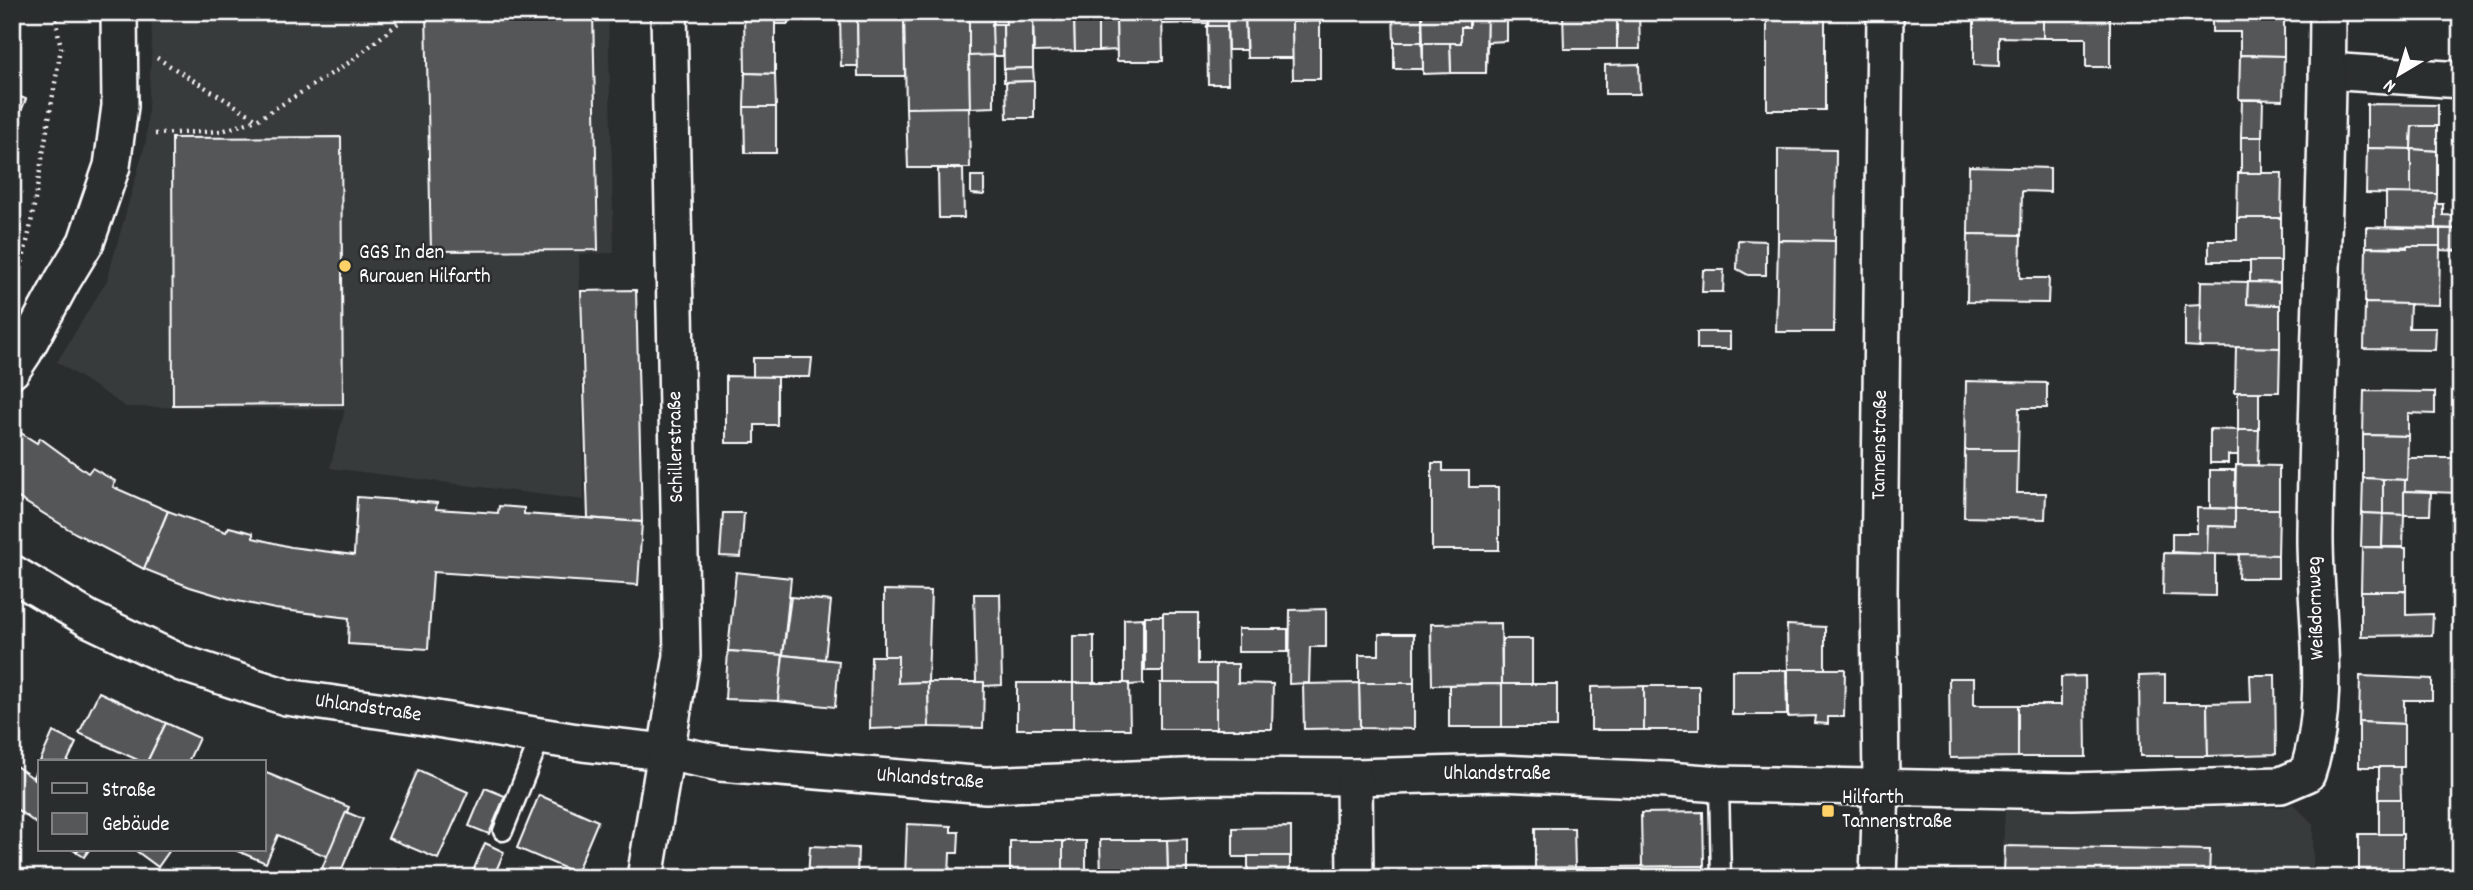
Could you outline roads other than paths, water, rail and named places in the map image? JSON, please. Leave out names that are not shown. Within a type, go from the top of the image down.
[{"type":"street","name":"Schillerstraße","points":[[645,878],[682,656],[669,12]]},
{"type":"street","name":"Tannenstraße","points":[[1878,878],[1881,786],[1879,592],[1885,12]]},
{"type":"street","name":"Weißdornweg","points":[[1881,786],[2072,791],[2281,785],[2307,774],[2315,752],[2320,690],[2315,535],[2328,12]]},
{"type":"street","points":[[12,370],[86,242],[112,166],[120,106],[120,24]]},
{"type":"street","points":[[2328,71],[2461,80]]},
{"type":"street","name":"Uhlandstraße","points":[[12,573],[88,618],[181,663],[286,697],[665,752],[720,763],[986,785],[1207,776],[1500,773],[1667,780],[1719,785],[1881,786]]},
{"type":"street","points":[[1354,776],[1355,878]]},
{"type":"lane","points":[[503,831],[541,736]]},
{"type":"lane","points":[[1719,785],[1721,878]]},
{"type":"place","name":"GGS In den Rurauen Hilfarth","points":[[345,266]]},
{"type":"place","name":"Hilfarth Tannenstraße","points":[[1828,811]]}]
